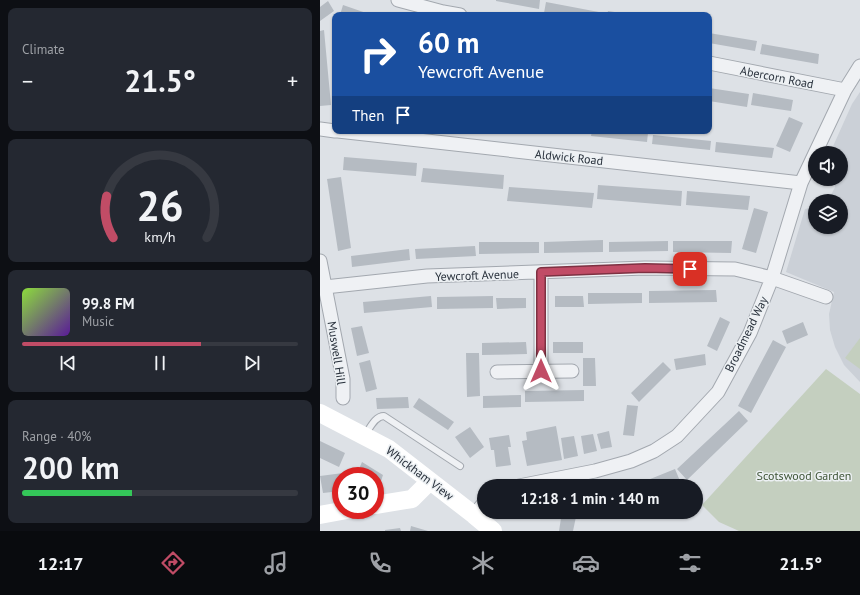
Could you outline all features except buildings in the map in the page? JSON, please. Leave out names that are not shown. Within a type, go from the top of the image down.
[{"type":"main road","name":"Whickham View","points":[[320,413],[390,449],[430,481],[477,508]]},
{"type":"main road","points":[[384,504],[412,499],[430,481]]},
{"type":"main road","points":[[320,515],[332,513]]},
{"type":"main road","name":"Whickham View","points":[[485,519],[493,531]]},
{"type":"street","points":[[398,0],[443,12]]},
{"type":"street","name":"Abercorn Road","points":[[712,64],[846,90]]},
{"type":"street","name":"Broadmead Way","points":[[554,479],[595,471],[631,461],[654,451],[676,436],[718,392],[750,333],[772,278],[801,183],[846,90],[860,66]]},
{"type":"street","points":[[320,129],[332,131]]},
{"type":"street","name":"Aldwick Road","points":[[365,134],[801,183]]},
{"type":"street","name":"Muswell Hill","points":[[320,261],[343,379],[343,398]]},
{"type":"street","name":"Yewcroft Avenue","points":[[325,287],[427,276],[645,268],[735,269],[772,278],[826,297]]},
{"type":"street","points":[[541,272],[541,371]]},
{"type":"street","points":[[497,372],[572,371]]},
{"type":"lane","points":[[364,436],[377,418],[384,416],[460,466]]},
{"type":"shaded area","points":[[860,92],[860,382],[844,365],[835,347],[830,330],[829,314],[834,292],[786,272],[805,209],[808,208],[808,234],[848,234],[848,194],[832,194],[835,186],[848,186],[848,146],[833,146],[852,104]]},
{"type":"green space","points":[[860,338],[860,369],[845,358]]},
{"type":"green space","name":"Scotswood Garden","points":[[826,369],[860,394],[860,531],[739,531],[719,522],[703,506],[703,504]]},
{"type":"route","points":[[541,371],[541,272],[645,268],[690,269]]}]
